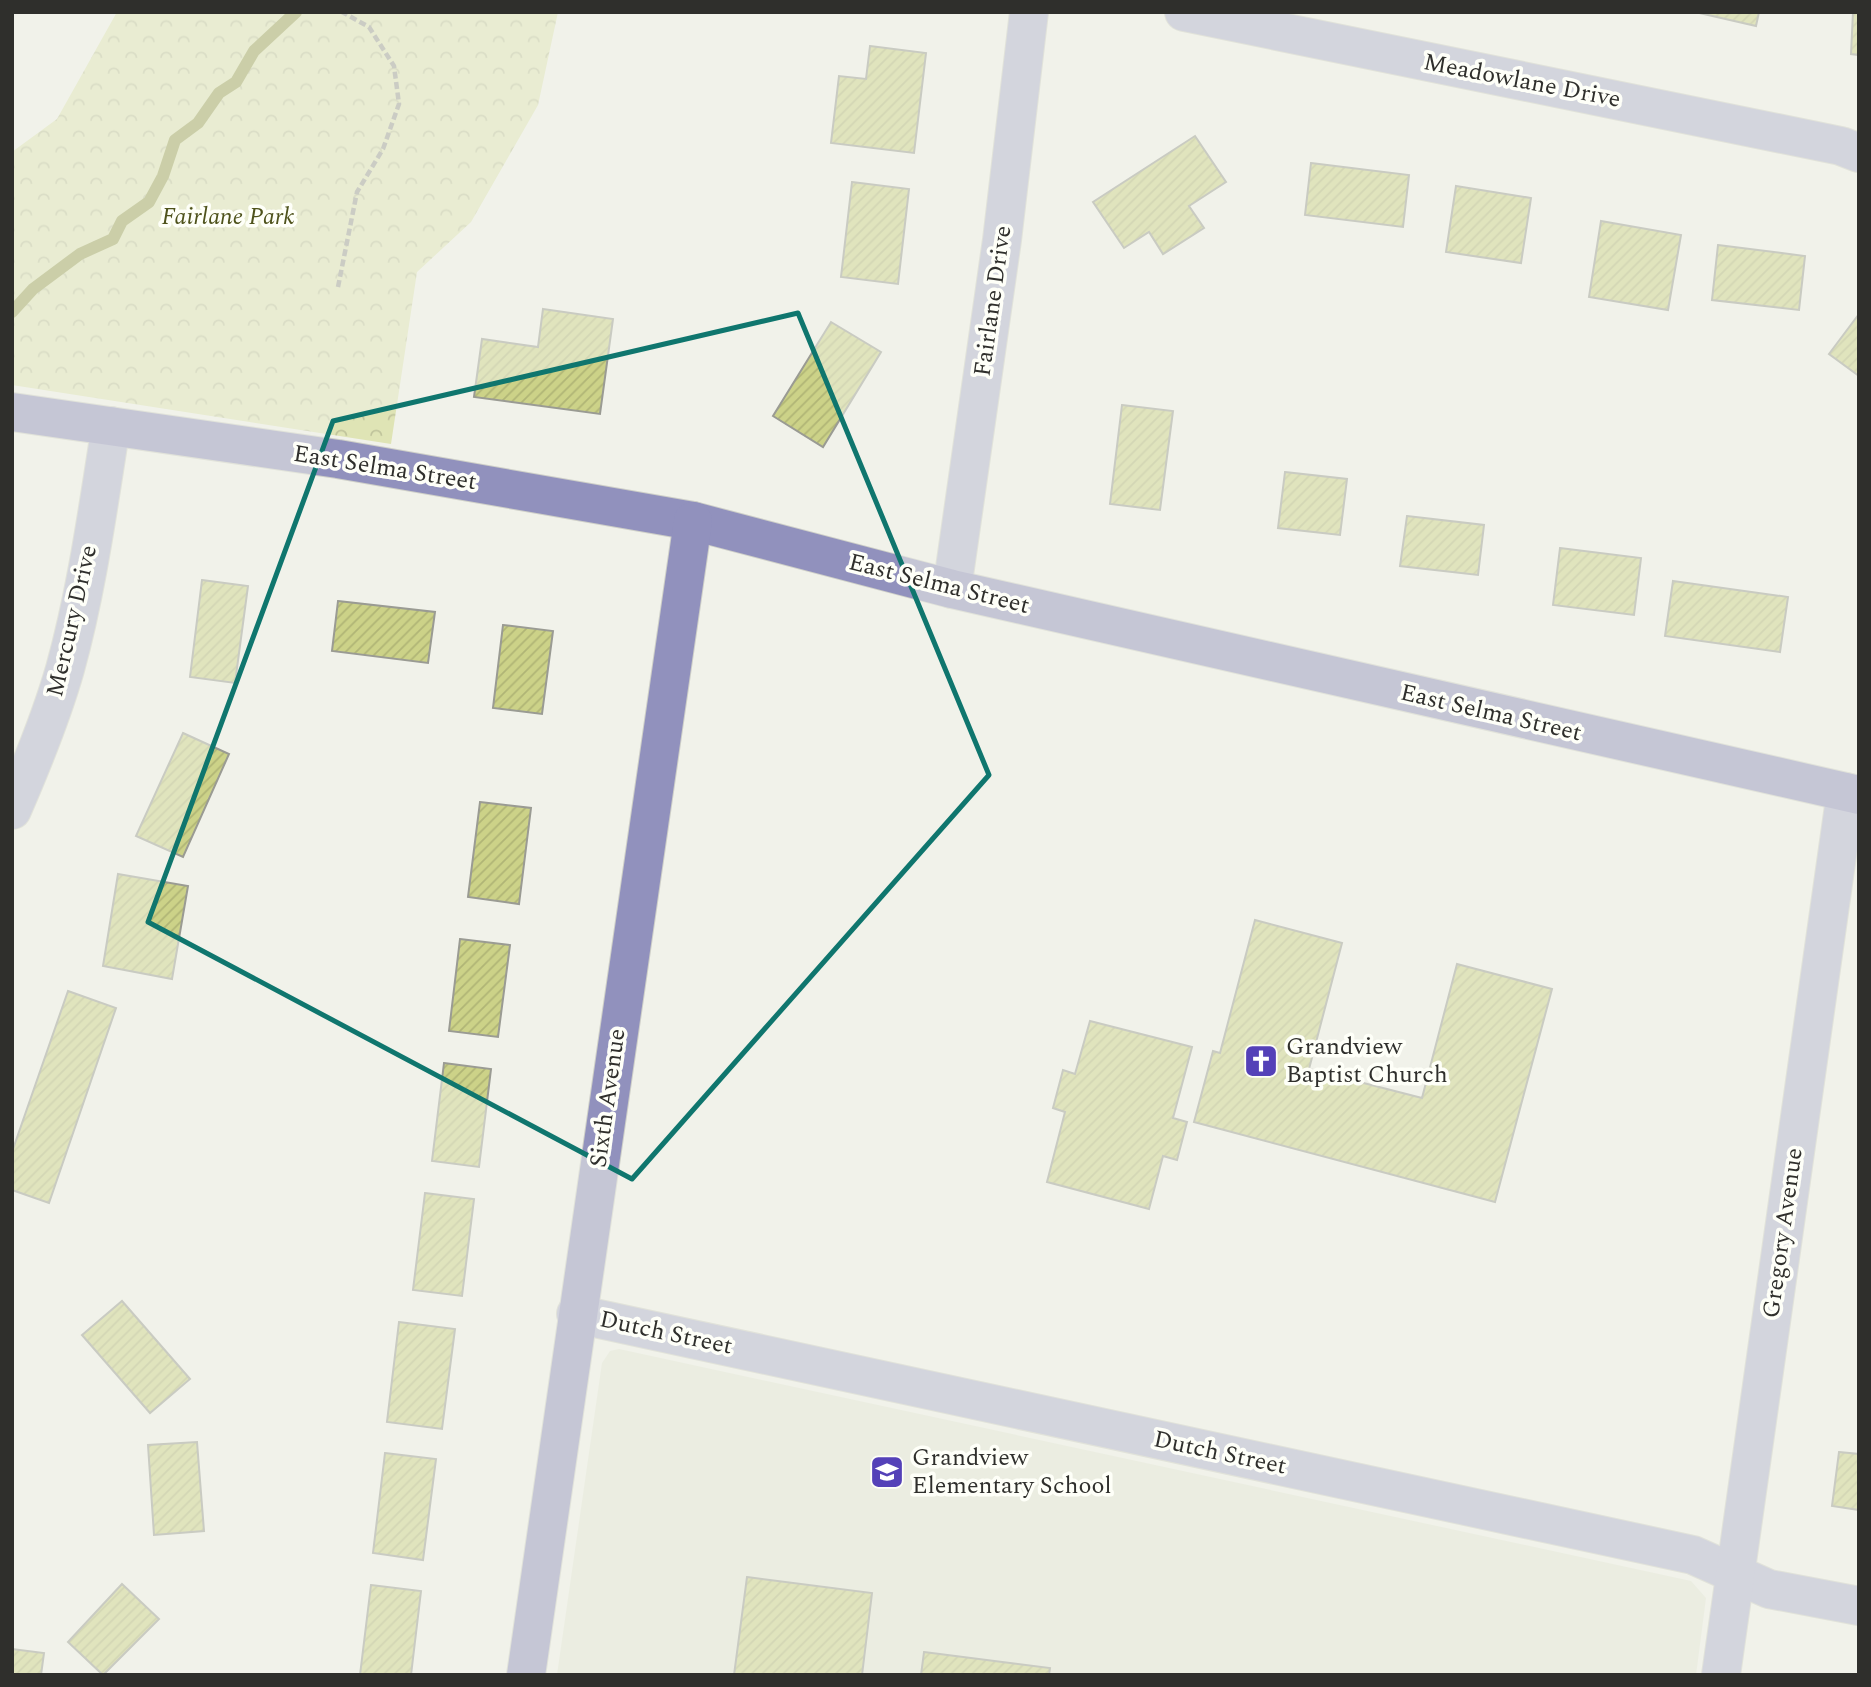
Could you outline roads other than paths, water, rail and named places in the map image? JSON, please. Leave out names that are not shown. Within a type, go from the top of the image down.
[{"type":"street","name":"Fairlane Drive","points":[[952,589],[1002,240],[1029,12]]},
{"type":"street","name":"Meadowlane Drive","points":[[1184,12],[1841,146],[1859,153]]},
{"type":"street","name":"East Selma Street","points":[[12,412],[338,459],[693,521],[952,589],[1852,793]]},
{"type":"street","name":"Mercury Drive","points":[[12,810],[42,740],[65,668],[82,596],[111,426]]},
{"type":"street","name":"Sixth Avenue","points":[[526,1675],[576,1314],[693,521]]},
{"type":"street","name":"Gregory Avenue","points":[[1721,1675],[1852,793]]},
{"type":"street","name":"Dutch Street","points":[[576,1314],[1693,1555],[1769,1589],[1859,1605]]},
{"type":"waterway","points":[[12,312],[33,289],[80,254],[113,239],[122,221],[149,202],[163,176],[175,140],[198,123],[219,93],[236,82],[254,51],[296,12]]},
{"type":"place","name":"Grandview Baptist Church","points":[[1261,1061]]},
{"type":"place","name":"Grandview Elementary School","points":[[887,1472]]},
{"type":"park label","name":"Fairlane Park","points":[[228,217]]}]
